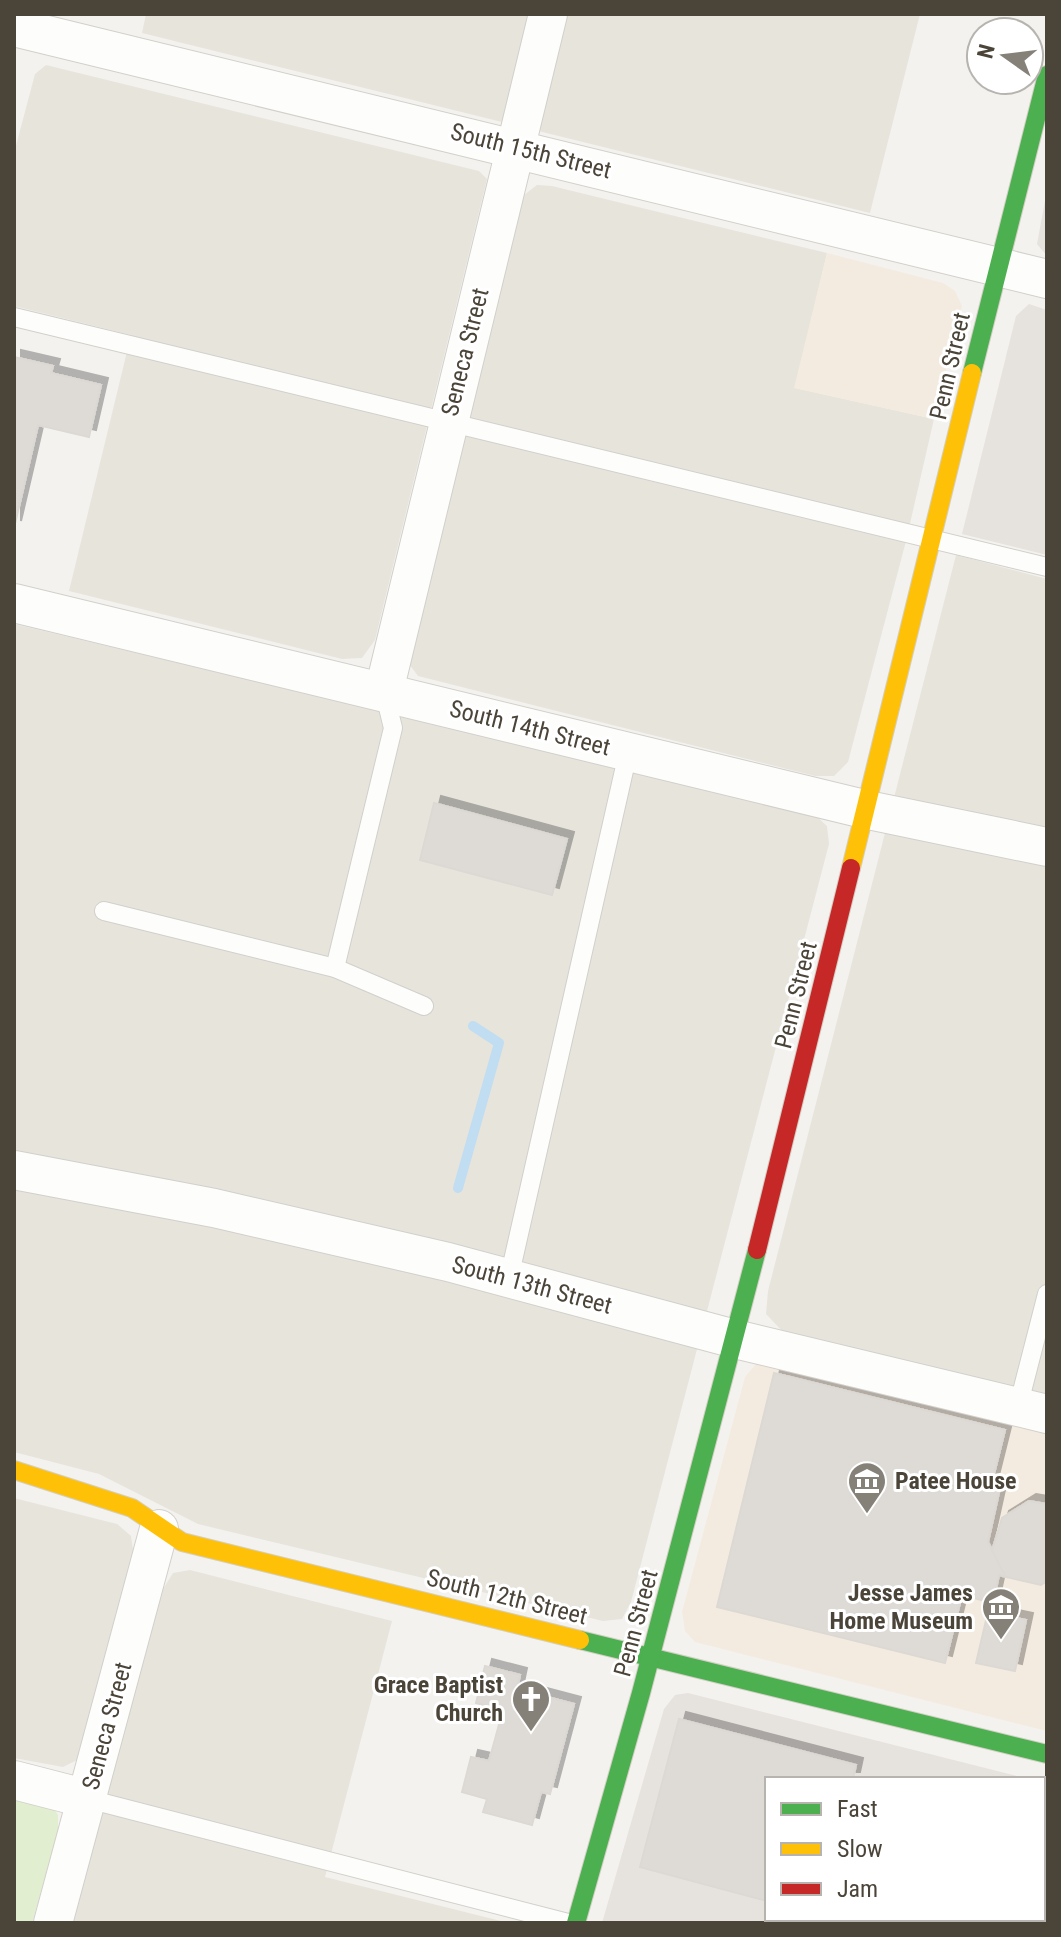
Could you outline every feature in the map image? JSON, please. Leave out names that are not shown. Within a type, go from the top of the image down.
[{"type":"street","name":"Seneca Street","points":[[384,691],[548,14]]},
{"type":"street","name":"South 15th Street","points":[[19,33],[517,147],[1047,279]]},
{"type":"street","name":"Penn Street","points":[[576,1923],[653,1658],[735,1339],[1047,75]]},
{"type":"street","name":"South 14th Street","points":[[14,603],[868,810],[1047,847]]},
{"type":"street","name":"South 13th Street","points":[[14,1170],[214,1208],[509,1278],[735,1339],[1032,1411]]},
{"type":"street","name":"South 12th Street","points":[[14,1470],[132,1508],[182,1542],[1047,1754]]},
{"type":"street","name":"Seneca Street","points":[[53,1923],[159,1529]]},
{"type":"street","points":[[14,1780],[88,1799]]},
{"type":"lane","points":[[14,317],[447,425],[1047,567]]},
{"type":"lane","points":[[335,968],[393,728],[384,691]]},
{"type":"lane","points":[[509,1278],[628,753]]},
{"type":"lane","points":[[104,911],[335,968],[424,1006]]},
{"type":"lane","points":[[1032,1411],[1047,1294]]},
{"type":"lane","points":[[88,1799],[568,1923]]},
{"type":"shaded area","points":[[146,14],[920,14],[870,213],[142,33]]},
{"type":"shaded area","points":[[46,65],[479,171],[487,179],[375,640],[362,658],[342,659],[69,591],[131,335],[14,306],[14,153],[35,74]]},
{"type":"shaded area","points":[[537,185],[552,186],[827,253],[795,388],[934,419],[906,541],[848,762],[834,776],[815,776],[418,676],[406,660],[524,195]]},
{"type":"shaded area","points":[[1047,190],[1047,256],[1037,244]]},
{"type":"shaded area","points":[[827,253],[943,283],[955,291],[962,306],[934,419],[794,388]]},
{"type":"shaded area","points":[[1029,304],[1047,310],[1047,555],[962,534],[1016,316]]},
{"type":"shaded area","points":[[956,555],[1047,579],[1047,1394],[786,1335],[766,1314],[768,1291]]},
{"type":"shaded area","points":[[14,624],[814,814],[827,826],[829,844],[631,1602],[622,1619],[603,1621],[198,1524],[99,1474],[14,1452]]},
{"type":"shaded area","points":[[772,1362],[1047,1431],[1047,1731],[695,1642],[685,1631],[682,1612],[745,1377],[756,1364]]},
{"type":"shaded area","points":[[14,1498],[117,1524],[131,1536],[134,1557],[79,1759],[63,1767],[14,1758]]},
{"type":"shaded area","points":[[190,1570],[392,1621],[325,1877],[509,1923],[72,1923],[163,1589],[173,1573]]},
{"type":"shaded area","points":[[688,1693],[1021,1777],[765,1777],[765,1921],[1045,1921],[1045,1784],[1047,1923],[602,1923],[664,1709],[675,1695]]},
{"type":"green space","points":[[14,1796],[52,1806],[58,1815],[58,1831],[32,1923],[14,1923]]},
{"type":"building","points":[[14,357],[53,366],[51,373],[101,385],[89,437],[38,425],[14,528]]},
{"type":"building","points":[[434,803],[567,839],[552,895],[420,860]]},
{"type":"building","name":"Patee House","points":[[774,1373],[1005,1430],[991,1486],[1000,1488],[988,1542],[1006,1577],[999,1575],[993,1603],[962,1595],[945,1663],[717,1607]]},
{"type":"building","points":[[1029,1501],[1047,1504],[1047,1581],[1041,1585],[1006,1577],[992,1551],[1002,1518]]},
{"type":"building","name":"Jesse James Home Museum","points":[[988,1612],[1026,1620],[1015,1671],[976,1663]]},
{"type":"building","name":"Grace Baptist Church","points":[[485,1666],[520,1675],[517,1689],[574,1704],[550,1794],[541,1792],[532,1825],[483,1812],[487,1799],[462,1792],[471,1757],[489,1761],[503,1710],[476,1703]]},
{"type":"building","points":[[679,1719],[856,1765],[853,1777],[765,1777],[765,1900],[640,1867]]},
{"type":"building","points":[[1047,1897],[1047,1923],[1030,1923],[1045,1921]]},
{"type":"building","points":[[968,1921],[1014,1921],[1013,1923]]},
{"type":"waterway","points":[[458,1188],[499,1043],[473,1026]]},
{"type":"traffic: fast","points":[[972,373],[1047,75]]},
{"type":"traffic: fast","points":[[576,1923],[641,1693],[757,1250]]},
{"type":"traffic: fast","points":[[580,1640],[1047,1754]]},
{"type":"traffic: slow","points":[[851,868],[972,373]]},
{"type":"traffic: slow","points":[[14,1470],[132,1508],[182,1542],[580,1640]]},
{"type":"traffic: jam","points":[[757,1250],[851,868]]},
{"type":"place","name":"Patee House","points":[[867,1515]]},
{"type":"place","name":"Jesse James Home Museum","points":[[1001,1641]]},
{"type":"place","name":"Grace Baptist Church","points":[[531,1733]]}]
